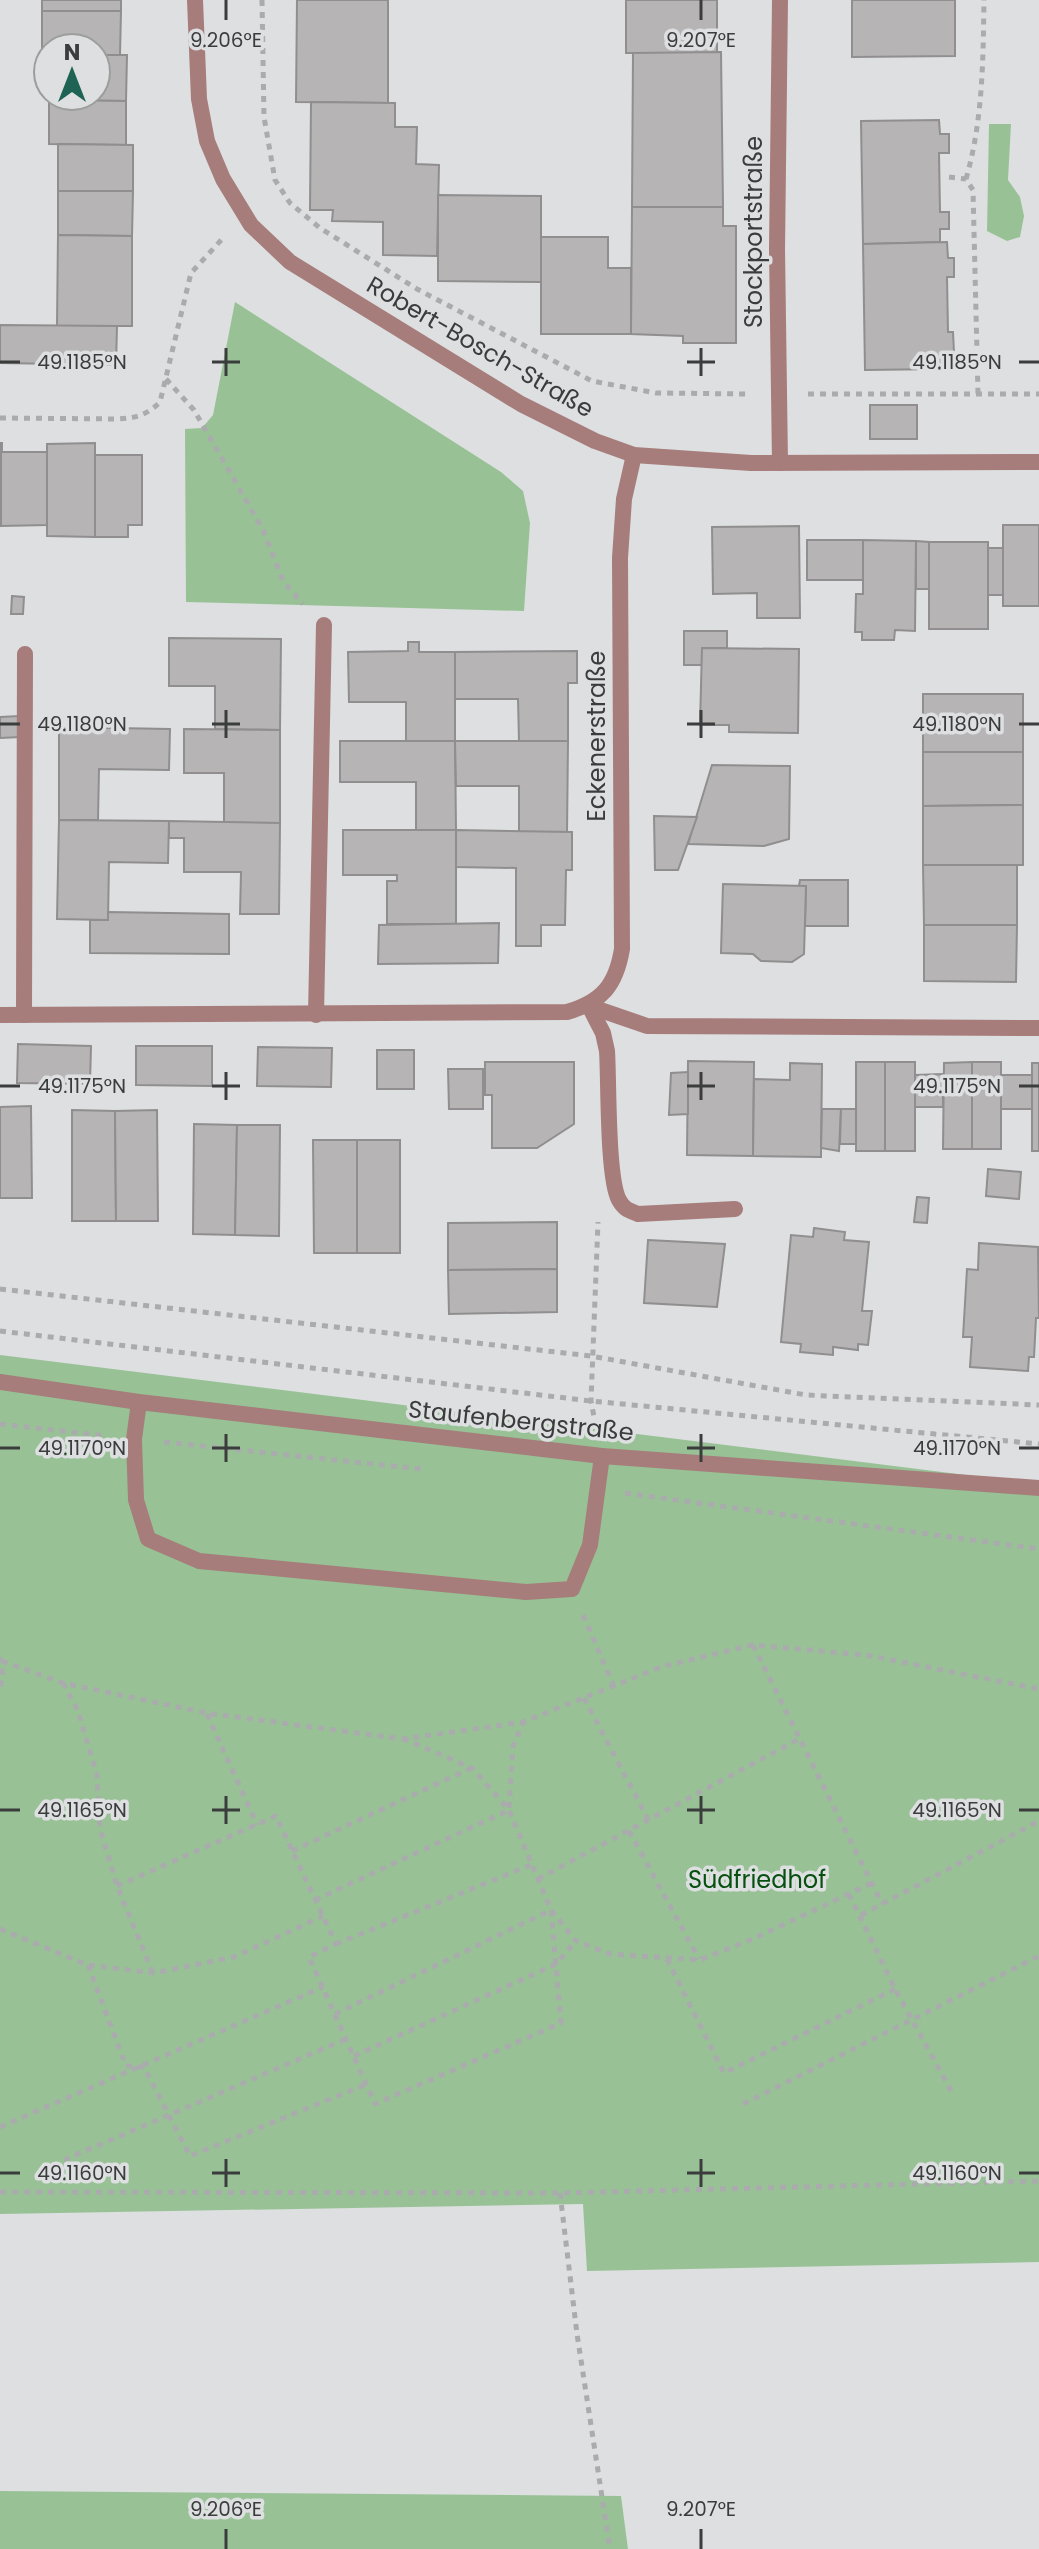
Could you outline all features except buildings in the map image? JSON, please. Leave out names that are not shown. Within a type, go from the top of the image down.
[{"type":"street","name":"Robert-Bosch-Straße","points":[[195,0],[199,99],[207,141],[243,215],[290,262],[521,404],[595,441],[634,455],[780,463],[1039,462]]},
{"type":"street","name":"Stockportstraße","points":[[780,0],[777,249],[780,463]]},
{"type":"street","name":"Eckenerstraße","points":[[589,1006],[619,972],[622,949],[620,558],[624,499],[634,455]]},
{"type":"street","points":[[316,1015],[324,625]]},
{"type":"street","points":[[24,1015],[25,654]]},
{"type":"street","points":[[589,1006],[603,1033],[607,1051],[617,1196],[625,1209],[638,1214],[735,1209]]},
{"type":"street","points":[[0,1015],[567,1012],[589,1006],[647,1026],[1039,1028]]},
{"type":"street","name":"Staufenbergstraße","points":[[0,1382],[139,1402],[602,1456],[1039,1488]]},
{"type":"street","points":[[139,1402],[134,1439],[136,1500],[148,1539],[199,1561],[526,1592],[572,1589],[590,1545],[602,1456]]},
{"type":"path","points":[[262,0],[264,117],[275,180],[290,203],[320,228],[417,289],[592,381],[656,393],[1039,394]]},
{"type":"path","points":[[978,394],[975,206],[973,190],[966,179],[977,140],[984,0]]},
{"type":"path","points":[[949,177],[966,179]]},
{"type":"path","points":[[0,418],[135,418],[149,413],[160,402],[191,273],[243,215]]},
{"type":"path","points":[[165,379],[202,422],[263,530],[283,581],[324,625]]},
{"type":"path","points":[[602,1456],[591,1401],[597,1224],[601,1211],[617,1196]]},
{"type":"path","points":[[0,1289],[591,1356],[806,1395],[1039,1405]]},
{"type":"path","points":[[0,1331],[591,1401],[1039,1444]]},
{"type":"path","points":[[0,1424],[434,1471]]},
{"type":"path","points":[[597,1489],[1039,1549]]},
{"type":"path","points":[[572,1589],[614,1687]]},
{"type":"path","points":[[752,1645],[882,1904]]},
{"type":"path","points":[[403,1739],[523,1722],[661,1667],[752,1645],[866,1655],[1039,1689]]},
{"type":"path","points":[[0,1688],[3,1678],[1,1659],[63,1683],[206,1713],[403,1739],[472,1768],[509,1810],[551,1910],[576,1941],[610,1954],[700,1960],[872,1883]]},
{"type":"path","points":[[63,1683],[78,1711],[97,1775],[100,1829],[117,1886],[154,1973]]},
{"type":"path","points":[[584,1698],[649,1821]]},
{"type":"path","points":[[206,1713],[257,1825]]},
{"type":"path","points":[[509,1810],[513,1746],[523,1722]]},
{"type":"path","points":[[538,1879],[799,1739]]},
{"type":"path","points":[[292,1851],[472,1768]]},
{"type":"path","points":[[315,1900],[509,1810]]},
{"type":"path","points":[[117,1886],[276,1816],[336,1944]]},
{"type":"path","points":[[861,1915],[1039,1821]]},
{"type":"path","points":[[629,1831],[700,1960]]},
{"type":"path","points":[[533,1864],[309,1957],[375,2104],[561,2023],[551,1910]]},
{"type":"path","points":[[849,1894],[895,1989],[954,2096]]},
{"type":"path","points":[[335,2014],[551,1910]]},
{"type":"path","points":[[0,1929],[88,1965],[154,1973],[234,1957],[323,1916]]},
{"type":"path","points":[[354,2056],[556,1964],[576,1941]]},
{"type":"path","points":[[743,2104],[1039,1956]]},
{"type":"path","points":[[667,1959],[724,2073],[895,1989]]},
{"type":"path","points":[[88,1965],[126,2066],[144,2067]]},
{"type":"path","points":[[0,2127],[323,1987]]},
{"type":"path","points":[[64,2160],[346,2039]]},
{"type":"path","points":[[144,2067],[190,2156],[367,2084]]},
{"type":"path","points":[[0,2192],[560,2193],[1039,2181]]},
{"type":"path","points":[[560,2193],[577,2334],[610,2549]]},
{"type":"green space","points":[[989,124],[1011,124],[1008,180],[1020,197],[1024,216],[1020,237],[1007,241],[987,231]]},
{"type":"green space","points":[[235,302],[501,472],[523,491],[530,523],[524,611],[186,602],[185,429],[202,428],[213,415]]},
{"type":"green space","name":"Südfriedhof","points":[[0,1355],[1039,1484],[1039,2262],[587,2271],[583,2204],[0,2214]]},
{"type":"green space","points":[[0,2491],[621,2496],[628,2549],[0,2549]]}]
